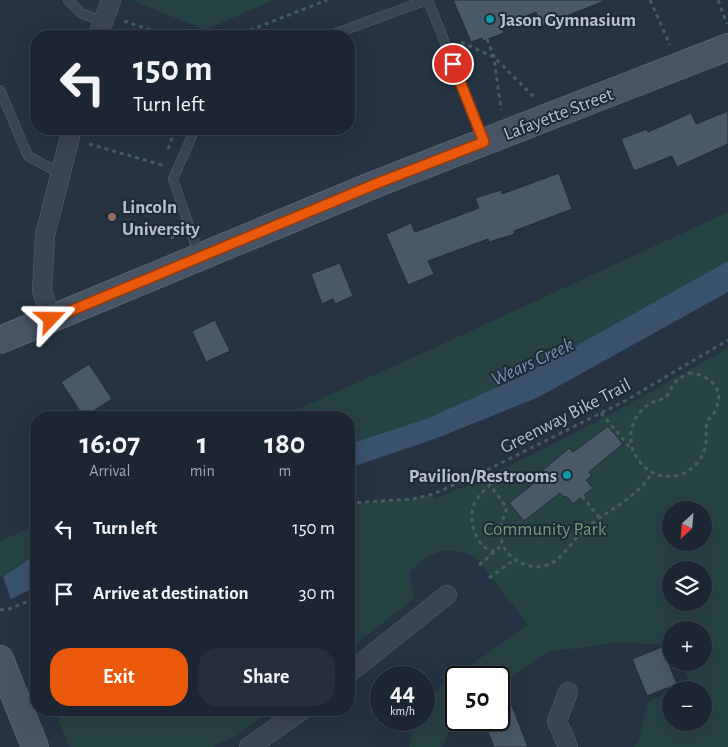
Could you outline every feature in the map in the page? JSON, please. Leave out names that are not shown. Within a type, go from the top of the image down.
[{"type":"main road","name":"Lafayette Street","points":[[0,340],[378,183],[728,47]]},
{"type":"main road","points":[[0,659],[35,747]]},
{"type":"street","points":[[51,319],[42,291],[45,235],[71,135]]},
{"type":"street","points":[[355,668],[447,595]]},
{"type":"street","points":[[568,692],[557,721],[568,747]]},
{"type":"street","points":[[249,747],[293,716]]},
{"type":"lane","points":[[68,0],[81,13],[107,19]]},
{"type":"lane","points":[[344,30],[427,0],[484,142]]},
{"type":"lane","points":[[0,90],[28,156],[61,174]]},
{"type":"lane","points":[[192,135],[173,179],[200,257]]},
{"type":"path","points":[[250,30],[327,0]]},
{"type":"path","points":[[650,0],[671,48]]},
{"type":"path","points":[[718,0],[728,24]]},
{"type":"path","points":[[107,19],[146,30]]},
{"type":"path","points":[[488,39],[494,57],[502,115]]},
{"type":"path","points":[[458,41],[494,57],[538,101]]},
{"type":"path","points":[[98,147],[162,165],[173,135]]},
{"type":"path","name":"Greenway Bike Trail","points":[[355,503],[412,499],[432,494],[479,474],[601,413],[728,340]]},
{"type":"path","points":[[678,370],[682,376]]},
{"type":"path","points":[[601,413],[640,462],[652,473],[669,477],[684,473],[697,463],[705,450],[706,426],[709,418],[716,410],[719,392],[713,382],[706,376],[698,373],[689,373],[676,380],[665,397],[648,404],[636,416],[631,432],[632,451]]},
{"type":"path","points":[[495,551],[491,551],[482,544],[472,522],[474,505],[483,491],[490,485],[507,508],[501,524],[502,545],[514,560],[535,567],[545,566],[562,556],[578,536],[599,518],[638,492],[652,473]]},
{"type":"path","points":[[582,496],[599,518]]},
{"type":"path","points":[[479,566],[502,545]]},
{"type":"path","points":[[489,578],[514,560]]},
{"type":"path","points":[[0,610],[9,609],[30,600]]},
{"type":"green space","points":[[132,0],[274,0],[205,30]]},
{"type":"green space","points":[[728,212],[728,261],[520,377],[426,419],[355,442],[355,411],[294,411]]},
{"type":"green space","name":"Community Park","points":[[728,348],[728,747],[634,747],[638,742],[648,702],[662,695],[662,731],[712,731],[712,681],[689,681],[685,671],[712,671],[712,621],[662,621],[662,645],[621,642],[548,652],[510,678],[510,666],[469,666],[528,625],[478,561],[460,551],[442,551],[433,554],[417,565],[410,572],[414,599],[355,644],[355,503],[412,499],[433,494],[434,499],[547,447],[620,409]]},
{"type":"green space","points":[[30,528],[30,559],[3,577],[0,576],[0,541]]},
{"type":"green space","points":[[444,683],[445,731],[449,731],[442,747],[409,747],[412,731],[435,731],[435,695]]},
{"type":"green space","points":[[56,716],[262,716],[239,734],[212,747],[70,747]]},
{"type":"water","points":[[728,261],[728,292],[539,397],[437,438],[355,466],[355,442],[426,419],[520,377]]},
{"type":"water","points":[[30,559],[30,590],[11,599],[3,577]]},
{"type":"building","name":"Jason Gymnasium","points":[[453,0],[604,1],[542,26],[536,12],[502,26],[504,33],[483,41],[482,38],[471,42]]},
{"type":"building","points":[[728,111],[728,144],[677,167],[672,156],[634,171],[621,139],[647,129],[648,132],[691,113],[696,124]]},
{"type":"building","points":[[559,173],[572,209],[514,231],[515,234],[489,242],[488,239],[428,261],[434,274],[408,285],[386,234],[411,223],[415,232],[479,208],[475,198],[501,190],[502,194]]},
{"type":"building","points":[[340,263],[353,296],[335,304],[333,299],[322,304],[311,274]]},
{"type":"building","points":[[215,320],[230,351],[206,362],[192,331]]},
{"type":"building","points":[[89,364],[112,399],[93,411],[80,411],[61,382]]},
{"type":"building","name":"Pavilion/Restrooms","points":[[608,426],[623,444],[589,472],[592,476],[586,480],[593,488],[573,504],[566,496],[564,497],[560,493],[524,521],[509,503],[545,474],[543,470],[569,448],[573,452]]},
{"type":"building","points":[[662,647],[662,671],[672,671],[676,681],[662,681],[662,690],[647,696],[632,659]]},
{"type":"building","points":[[510,701],[528,747],[494,747],[487,731],[510,731]]},
{"type":"place","name":"Jason Gymnasium","points":[[490,19]]},
{"type":"place","name":"Lincoln University","points":[[112,217]]},
{"type":"place","name":"Pavilion/Restrooms","points":[[567,475]]},
{"type":"route","points":[[51,319],[378,183],[484,142],[453,64]]},
{"type":"water label","name":"Wears Creek","points":[[532,361]]}]
